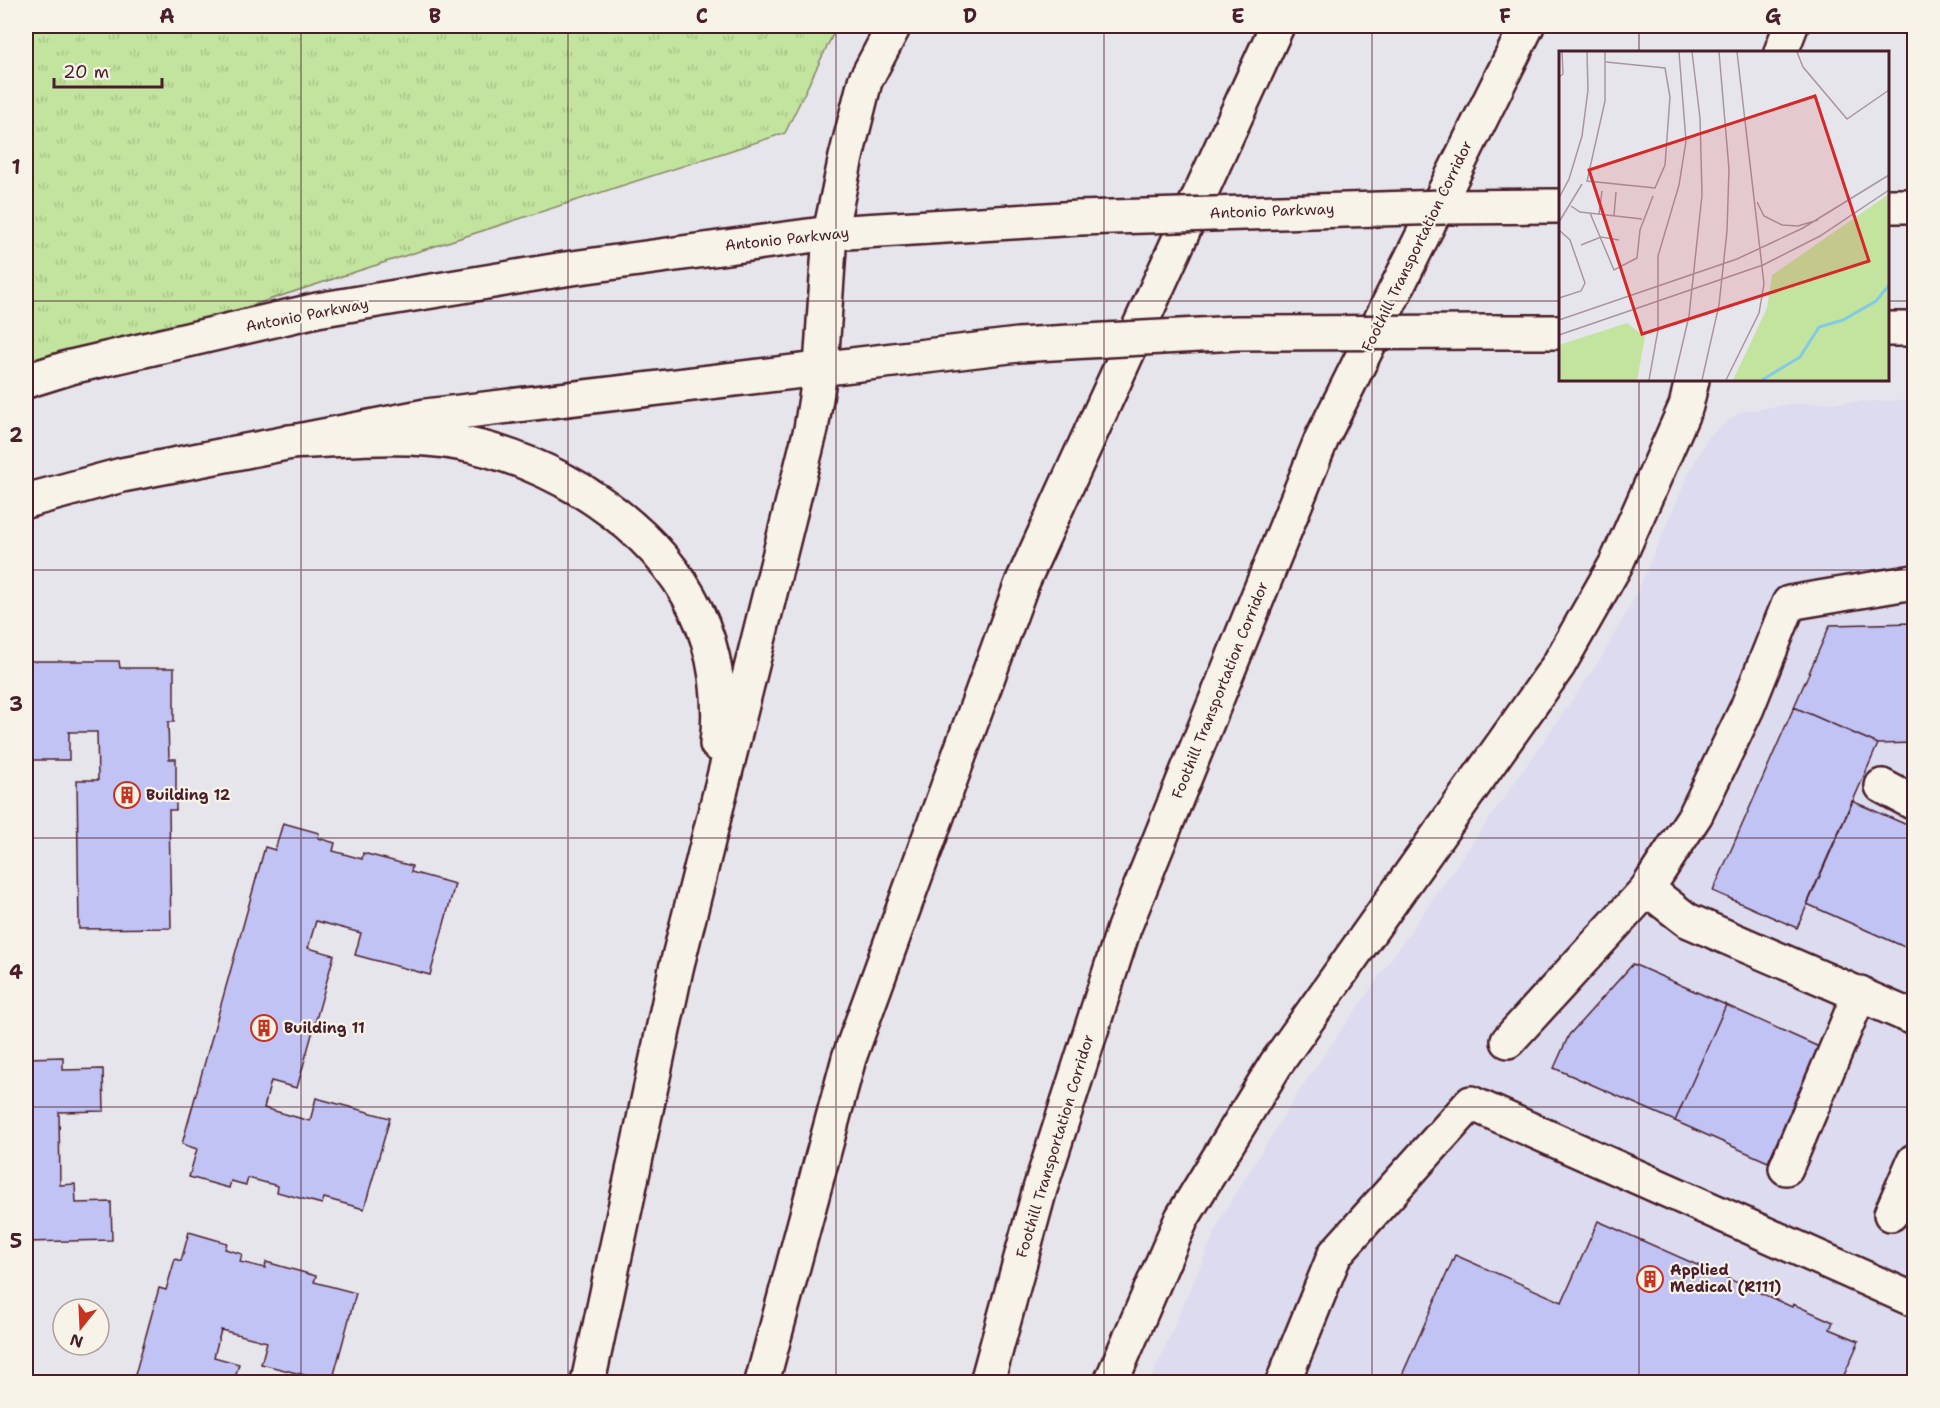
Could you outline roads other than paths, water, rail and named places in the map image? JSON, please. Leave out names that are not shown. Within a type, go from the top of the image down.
[{"type":"main road","points":[[588,1383],[676,969],[811,429],[820,367],[830,233],[846,157],[865,81],[894,26]]},
{"type":"main road","points":[[762,1383],[849,1058],[1022,583],[1277,26]]},
{"type":"main road","name":"Foothill Transportation Corridor","points":[[987,1383],[1040,1189],[1124,928],[1322,438],[1527,26]]},
{"type":"main road","points":[[1781,51],[1791,26]]},
{"type":"main road","name":"Antonio Parkway","points":[[26,381],[71,366],[317,310],[565,268],[830,233],[1079,218],[1233,212],[1557,206]]},
{"type":"main road","points":[[1889,206],[1914,206]]},
{"type":"main road","points":[[1889,329],[1914,329]]},
{"type":"main road","points":[[26,501],[122,475],[426,416],[1018,345],[1237,333],[1559,332]]},
{"type":"main road","points":[[1111,1383],[1182,1218],[1276,1064],[1558,666],[1616,564],[1686,406],[1692,381]]},
{"type":"main road","points":[[289,442],[394,438],[457,442],[508,455],[543,469],[582,492],[647,542],[674,573],[697,611],[710,649],[718,687],[720,721],[706,842]]},
{"type":"main road","points":[[1508,1041],[1647,889],[1696,814],[1747,708],[1790,603],[1914,582]]},
{"type":"main road","points":[[1882,786],[1914,803]]},
{"type":"main road","points":[[1647,889],[1687,920],[1914,1018]]},
{"type":"main road","points":[[1786,1168],[1860,993]]},
{"type":"main road","points":[[1283,1383],[1335,1254],[1471,1104],[1914,1300]]},
{"type":"main road","points":[[1891,1214],[1914,1161]]},
{"type":"place","name":"Building 12","points":[[127,795]]},
{"type":"place","name":"Building 11","points":[[264,1028]]},
{"type":"place","name":"Applied Medical (R111)","points":[[1650,1279]]}]
